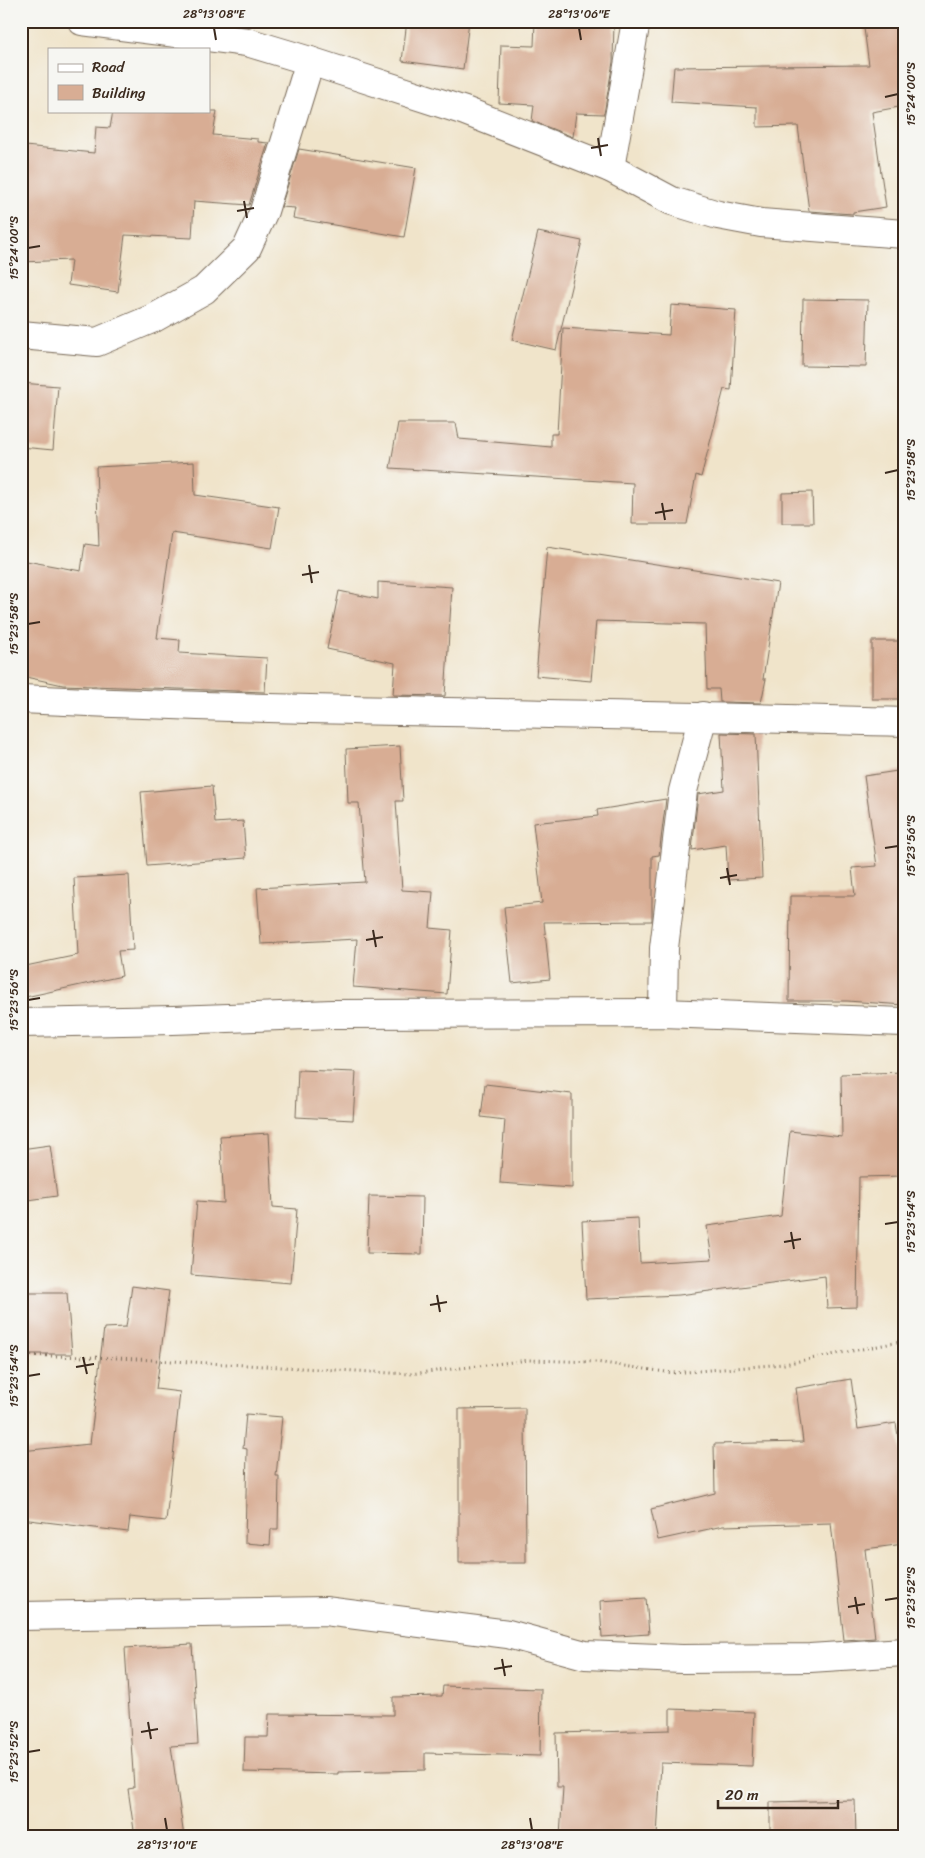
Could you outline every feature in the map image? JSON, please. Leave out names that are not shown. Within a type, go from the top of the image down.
[{"type":"street","points":[[82,21],[246,42],[310,60],[465,111],[610,168],[672,200],[718,215],[761,223],[904,234]]},
{"type":"street","points":[[610,168],[636,21]]},
{"type":"street","points":[[21,335],[97,342],[154,318],[204,290],[247,248],[264,211],[310,60]]},
{"type":"street","points":[[21,699],[397,712],[704,716],[904,722]]},
{"type":"street","points":[[663,1013],[664,948],[683,791],[704,716]]},
{"type":"street","points":[[21,1023],[332,1014],[663,1013],[904,1022]]},
{"type":"street","points":[[21,1616],[325,1611],[508,1634],[585,1655],[682,1659],[810,1658],[904,1652]]},
{"type":"path","points":[[21,1355],[117,1358],[410,1374],[529,1360],[596,1362],[673,1373],[784,1364],[904,1341]]},
{"type":"building","points":[[407,21],[469,21],[463,69],[402,61]]},
{"type":"building","points":[[535,21],[614,21],[613,62],[604,114],[576,113],[573,137],[532,121],[534,105],[499,103],[501,45],[534,46]]},
{"type":"building","points":[[863,21],[904,21],[904,106],[872,112],[886,207],[853,212],[853,214],[809,211],[798,126],[757,127],[757,107],[671,102],[674,67],[869,65]]},
{"type":"building","points":[[217,111],[213,135],[258,139],[258,142],[268,143],[249,205],[194,201],[192,238],[125,235],[118,292],[68,285],[71,260],[21,262],[21,174],[25,146],[94,153],[96,127],[110,128],[113,112]]},
{"type":"building","points":[[299,149],[416,168],[404,237],[293,218],[295,208],[281,207]]},
{"type":"building","points":[[538,232],[582,241],[556,350],[512,340]]},
{"type":"building","points":[[803,299],[868,300],[866,367],[802,366]]},
{"type":"building","points":[[671,305],[736,310],[731,390],[724,389],[701,477],[696,475],[687,524],[632,524],[633,483],[390,468],[398,423],[456,423],[459,439],[551,447],[551,434],[557,434],[563,328],[669,335]]},
{"type":"building","points":[[21,383],[58,386],[53,450],[21,447]]},
{"type":"building","points":[[194,462],[195,495],[279,507],[272,548],[172,533],[157,638],[180,640],[179,653],[267,658],[265,692],[63,685],[21,676],[21,560],[81,571],[85,544],[99,546],[96,467]]},
{"type":"building","points":[[812,492],[813,523],[782,523],[782,493]]},
{"type":"building","points":[[547,547],[778,583],[763,679],[766,679],[761,703],[720,702],[719,689],[707,689],[705,624],[596,621],[591,681],[536,676]]},
{"type":"building","points":[[378,582],[452,587],[445,696],[393,695],[395,663],[327,649],[339,591],[378,599]]},
{"type":"building","points":[[872,641],[904,641],[904,699],[872,699]]},
{"type":"building","points":[[721,733],[756,734],[762,878],[728,880],[726,845],[692,850],[698,794],[724,790]]},
{"type":"building","points":[[400,746],[403,801],[396,801],[402,890],[433,892],[430,928],[452,930],[447,994],[353,987],[357,939],[261,944],[257,888],[365,882],[359,803],[348,803],[346,749]]},
{"type":"building","points":[[904,770],[904,1005],[847,1001],[789,1001],[790,896],[855,896],[852,868],[877,866],[864,776]]},
{"type":"building","points":[[212,786],[215,823],[243,821],[246,858],[147,866],[141,792]]},
{"type":"building","points":[[666,799],[659,855],[652,856],[652,921],[544,922],[550,979],[512,983],[504,907],[542,903],[533,823],[598,816],[597,810]]},
{"type":"building","points":[[129,875],[133,950],[118,951],[122,976],[21,998],[21,967],[78,955],[74,878]]},
{"type":"building","points":[[298,1070],[356,1072],[353,1120],[296,1117]]},
{"type":"building","points":[[904,1072],[904,1176],[859,1177],[857,1307],[827,1308],[825,1276],[679,1295],[586,1299],[582,1221],[638,1218],[640,1263],[712,1259],[707,1226],[781,1216],[790,1131],[842,1137],[841,1074]]},
{"type":"building","points":[[485,1084],[572,1094],[572,1188],[500,1183],[505,1120],[481,1117]]},
{"type":"building","points":[[269,1133],[273,1207],[297,1209],[291,1283],[191,1275],[197,1201],[224,1203],[220,1136]]},
{"type":"building","points":[[50,1145],[57,1196],[21,1201],[21,1149]]},
{"type":"building","points":[[369,1196],[423,1197],[422,1254],[367,1253]]},
{"type":"building","points":[[132,1286],[169,1291],[156,1389],[180,1392],[166,1521],[130,1517],[128,1532],[21,1519],[21,1451],[90,1444],[104,1328],[126,1327]]},
{"type":"building","points":[[21,1293],[67,1293],[72,1354],[21,1354]]},
{"type":"building","points":[[851,1379],[858,1429],[896,1423],[904,1473],[904,1544],[865,1549],[875,1638],[844,1640],[831,1523],[723,1526],[658,1540],[651,1509],[715,1493],[714,1444],[803,1442],[796,1388]]},
{"type":"building","points":[[525,1408],[526,1563],[459,1563],[459,1409]]},
{"type":"building","points":[[246,1414],[282,1417],[276,1476],[279,1476],[278,1529],[271,1529],[270,1545],[245,1543],[247,1449],[243,1448]]},
{"type":"building","points":[[646,1598],[649,1634],[602,1637],[600,1601]]},
{"type":"building","points":[[192,1644],[198,1744],[171,1746],[184,1837],[135,1837],[128,1789],[134,1788],[125,1648]]},
{"type":"building","points":[[443,1686],[541,1689],[540,1756],[425,1753],[425,1770],[338,1772],[338,1774],[244,1772],[245,1737],[268,1737],[269,1714],[393,1715],[393,1697],[442,1696]]},
{"type":"building","points":[[670,1709],[754,1712],[752,1766],[661,1763],[657,1837],[560,1837],[563,1787],[557,1787],[556,1733],[670,1730]]},
{"type":"building","points":[[855,1800],[856,1837],[770,1837],[770,1802]]}]
